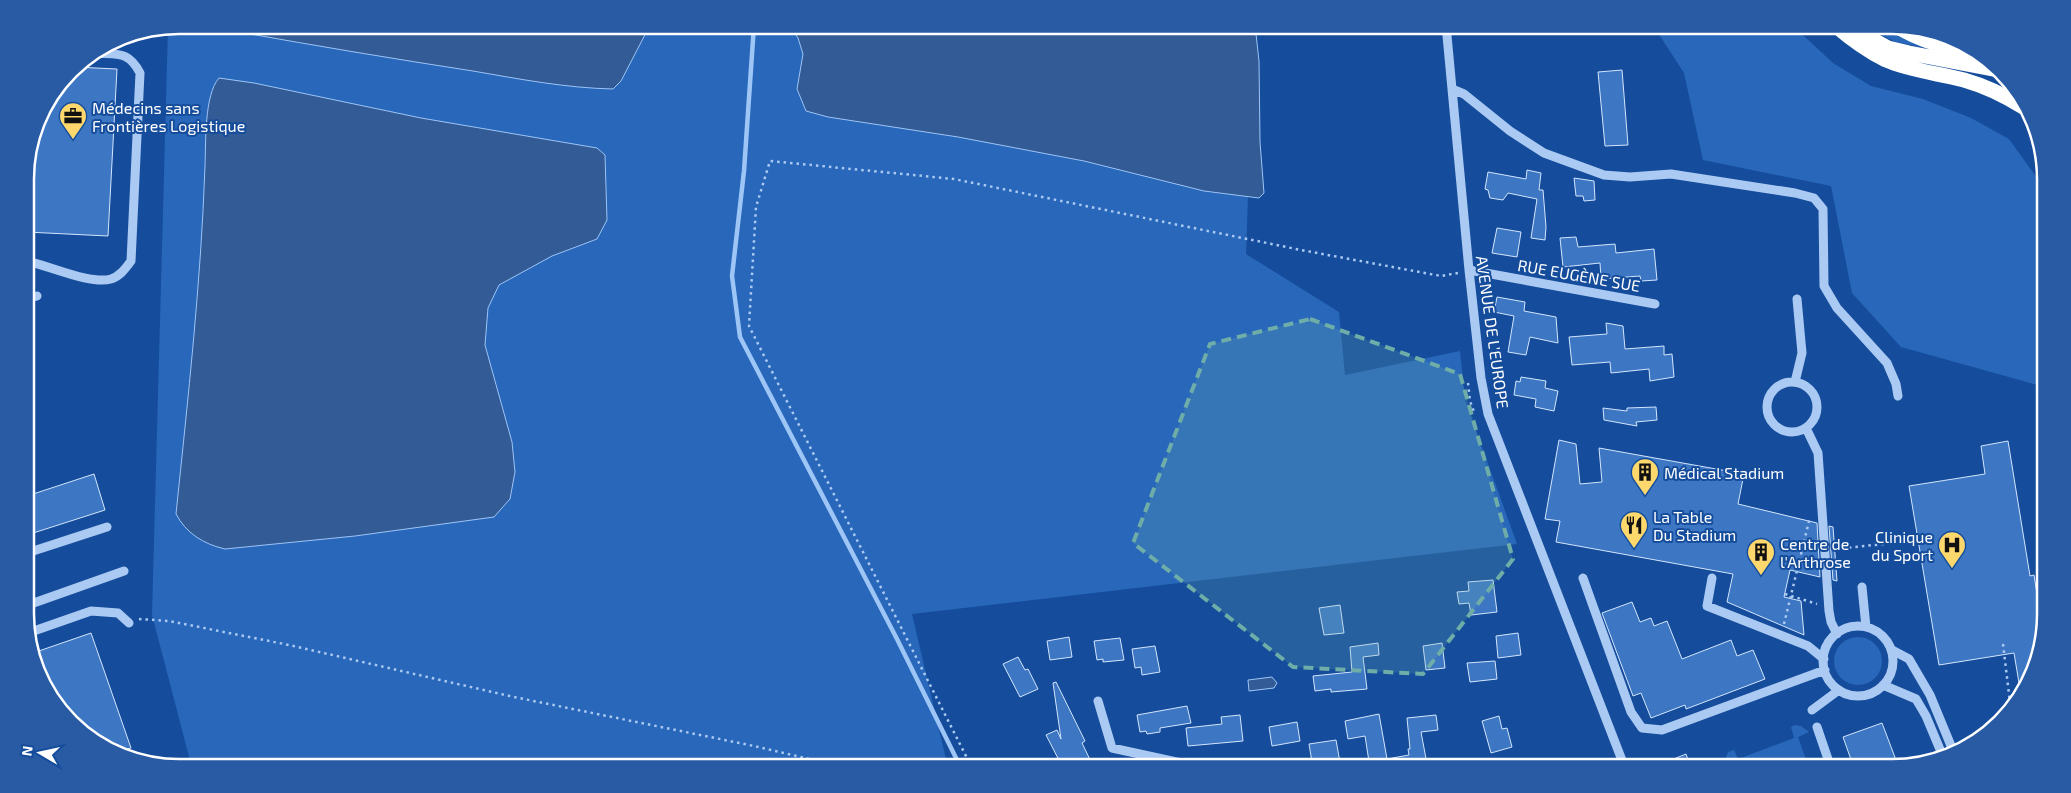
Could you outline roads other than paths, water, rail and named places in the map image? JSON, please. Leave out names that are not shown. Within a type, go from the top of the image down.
[{"type":"highway","points":[[1846,34],[1885,59],[1931,74],[1984,86],[2015,102]]},
{"type":"highway","points":[[1863,34],[1888,48],[1932,59],[1985,68]]},
{"type":"highway","points":[[1910,35],[1935,44],[1953,48]]},
{"type":"street","name":"AVENUE DE L'EUROPE","points":[[1447,34],[1469,270],[1481,378],[1488,414],[1622,759]]},
{"type":"street","points":[[34,264],[93,280],[110,279],[123,273],[131,261],[140,73],[134,62],[126,56],[105,54]]},
{"type":"street","points":[[1452,89],[1464,94],[1510,131],[1544,152],[1604,175],[1630,177],[1671,174],[1795,193],[1814,198],[1823,209],[1824,286],[1837,308],[1887,363],[1896,384],[1898,396]]},
{"type":"street","name":"RUE EUGÈNE SUE","points":[[1469,270],[1655,304]]},
{"type":"street","points":[[1795,382],[1802,353],[1797,299]]},
{"type":"street","points":[[1795,382],[1808,388],[1816,401],[1816,416],[1806,428],[1799,431],[1783,430],[1770,420],[1767,404],[1774,390],[1787,383],[1795,382]]},
{"type":"street","points":[[1806,428],[1818,453],[1829,611],[1831,622],[1837,634]]},
{"type":"street","points":[[34,551],[108,527]]},
{"type":"street","points":[[34,603],[124,571]]},
{"type":"street","points":[[1583,578],[1631,712],[1642,728],[1662,730],[1825,670]]},
{"type":"street","points":[[1712,578],[1706,606],[1808,646],[1824,659]]},
{"type":"street","points":[[1862,587],[1866,627]]},
{"type":"street","points":[[35,631],[91,611],[118,613],[129,623]]},
{"type":"street","points":[[1866,627],[1877,631],[1886,639],[1892,650],[1891,672],[1883,685],[1878,689],[1867,694],[1850,694],[1839,690],[1830,681],[1825,670],[1826,647],[1837,634],[1848,628],[1866,627]]},
{"type":"street","points":[[1892,650],[1910,659],[1930,695],[1951,746]]},
{"type":"street","points":[[1883,685],[1916,699],[1926,716],[1940,751]]},
{"type":"street","points":[[1812,710],[1839,690]]},
{"type":"street","points":[[1098,701],[1112,748],[1163,759]]},
{"type":"street","points":[[1817,727],[1828,759]]},
{"type":"waterway","points":[[753,34],[744,171],[732,276],[740,337],[897,639],[957,759]]},
{"type":"place","name":"Médecins sans Frontières Logistique","points":[[73,140]]},
{"type":"place","name":"Médical Stadium","points":[[1645,496]]},
{"type":"place","name":"La Table Du Stadium","points":[[1634,549]]},
{"type":"place","name":"Clinique du Sport","points":[[1952,569]]},
{"type":"place","name":"Centre de l'Arthrose","points":[[1761,576]]}]
